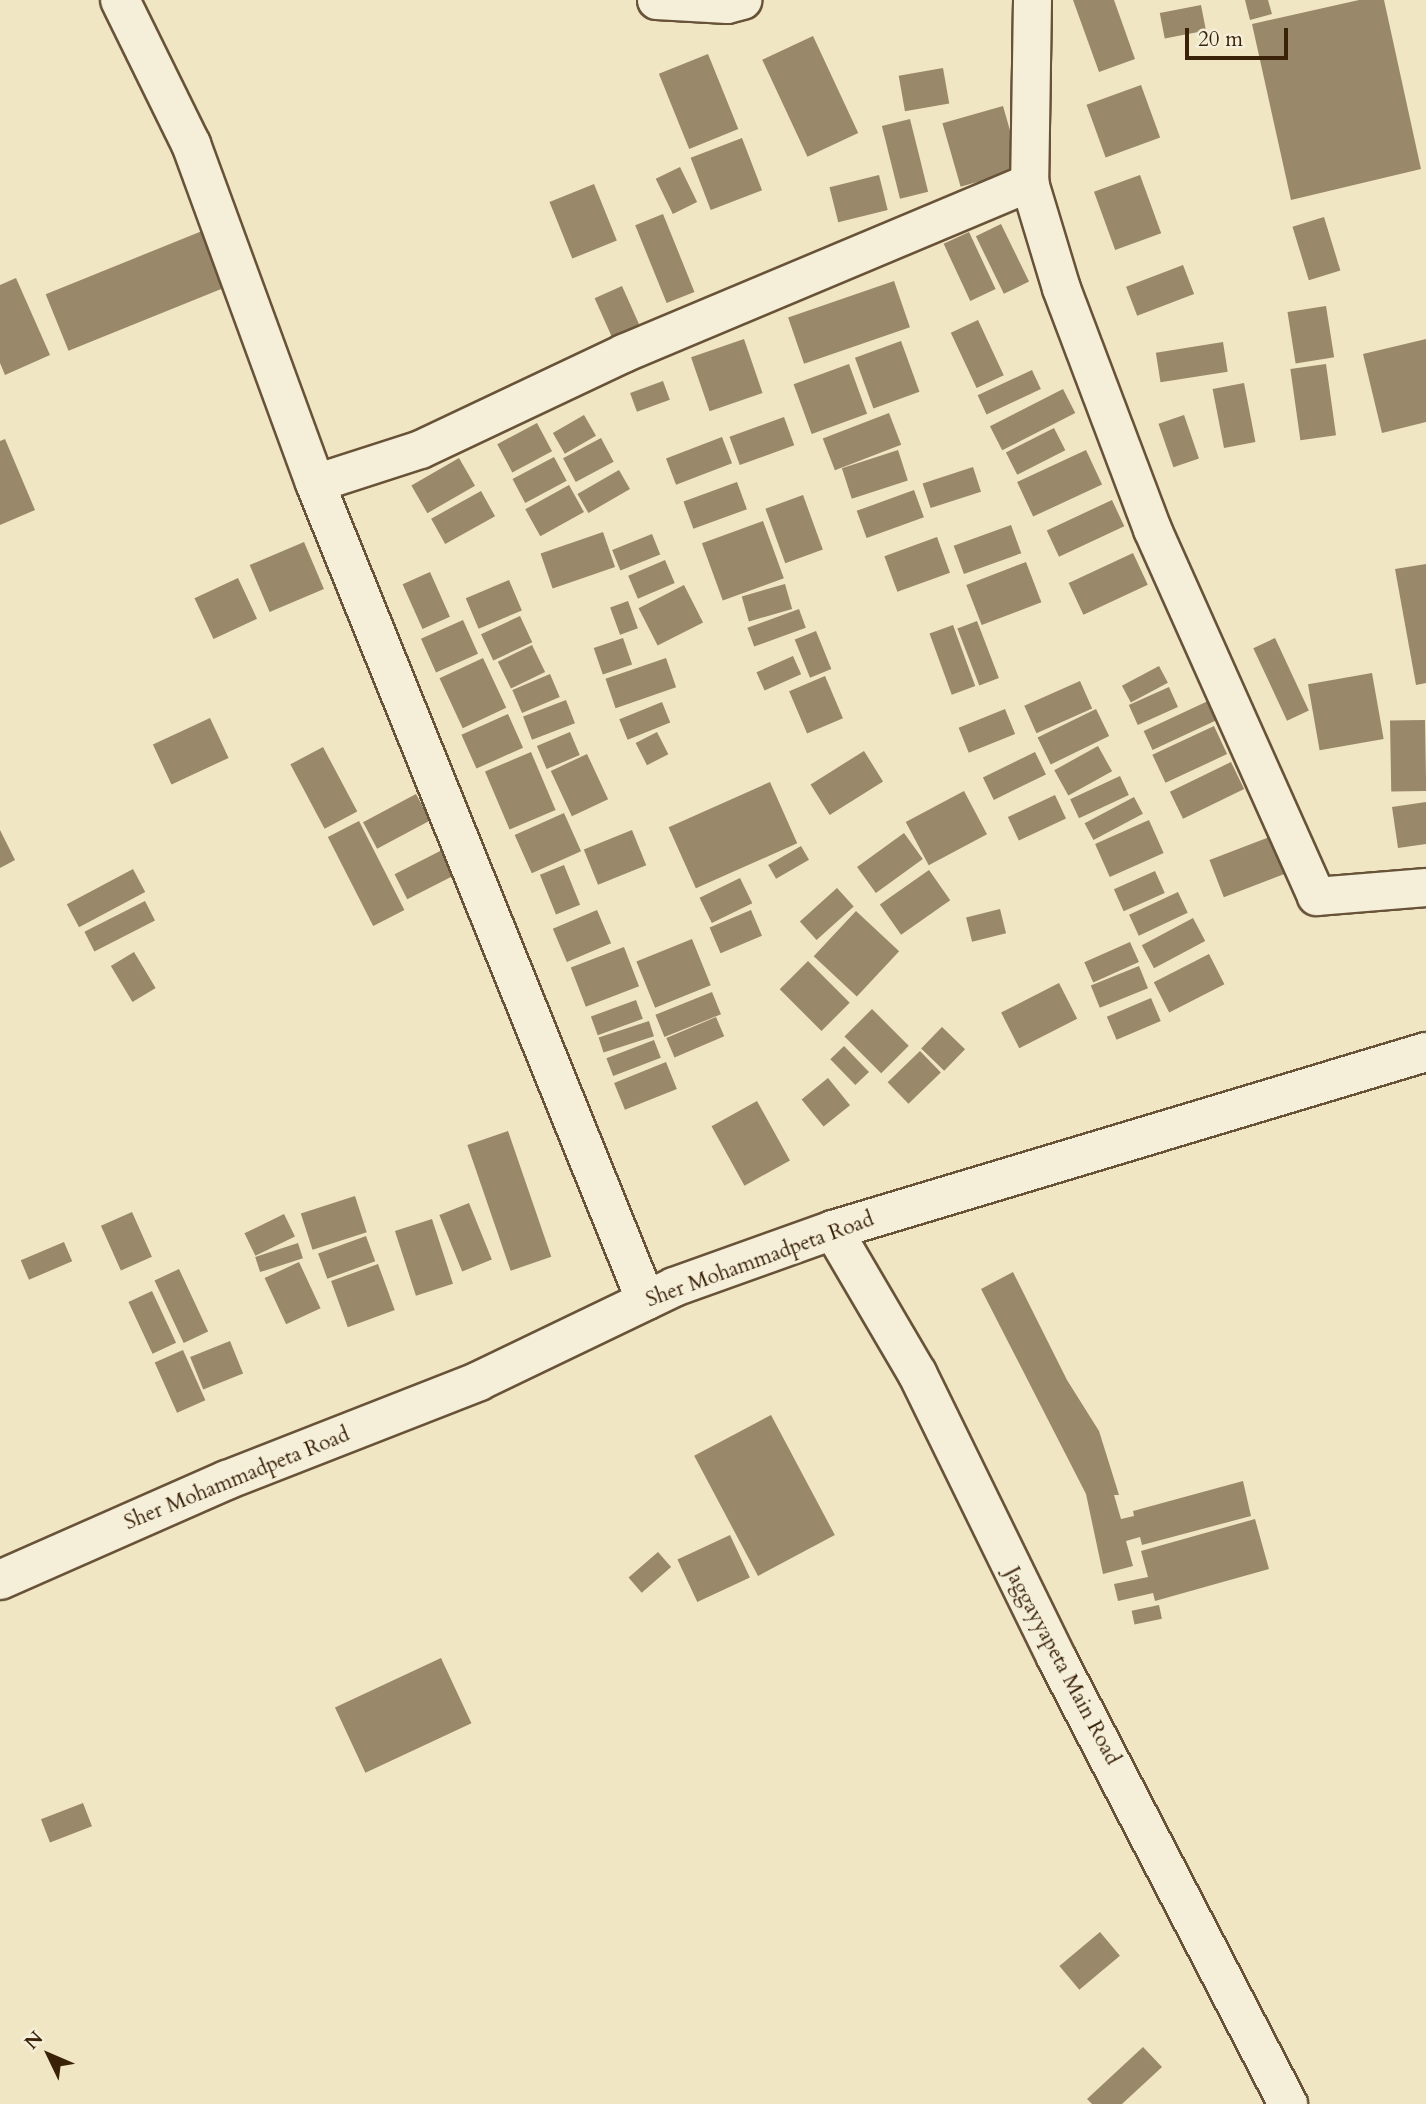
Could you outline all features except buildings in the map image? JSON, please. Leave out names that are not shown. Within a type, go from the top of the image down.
[{"type":"main road","points":[[120,0],[191,144],[315,483],[646,1301]]},
{"type":"main road","name":"Sher Mohammadpeta Road","points":[[0,1580],[227,1480],[479,1381],[646,1301],[834,1230],[1426,1052]]},
{"type":"main road","name":"Jaggayyapeta Main Road","points":[[834,1230],[917,1373],[1056,1657],[1288,2104]]},
{"type":"street","points":[[656,0],[742,0]]},
{"type":"street","points":[[1032,0],[1029,182],[1061,288],[1152,529],[1316,896],[1426,887]]},
{"type":"street","points":[[315,483],[420,449],[623,352],[1029,182]]}]
